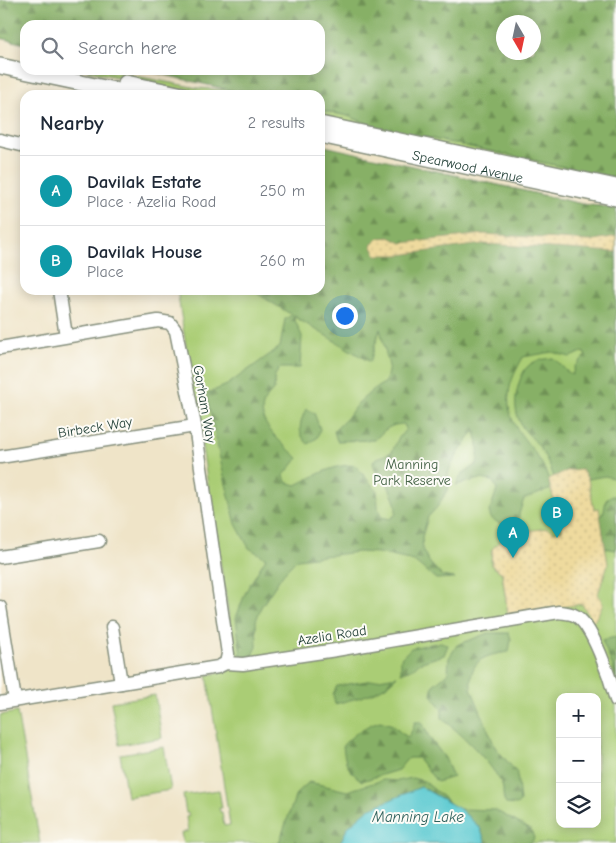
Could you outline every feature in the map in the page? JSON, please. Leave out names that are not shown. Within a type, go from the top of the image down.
[{"type":"main road","points":[[0,56],[20,60]]},
{"type":"main road","points":[[0,66],[20,70]]},
{"type":"main road","points":[[43,75],[114,90]]},
{"type":"main road","points":[[89,75],[159,90]]},
{"type":"main road","name":"Spearwood Avenue","points":[[325,125],[616,188]]},
{"type":"main road","name":"Spearwood Avenue","points":[[325,136],[616,198]]},
{"type":"street","points":[[0,140],[20,145]]},
{"type":"street","points":[[60,295],[66,336]]},
{"type":"street","name":"Gorham Way","points":[[0,348],[158,321],[170,323],[176,331],[195,426],[228,654],[226,662]]},
{"type":"street","name":"Birbeck Way","points":[[0,457],[195,426]]},
{"type":"street","points":[[0,557],[99,541]]},
{"type":"street","points":[[0,607],[15,700]]},
{"type":"street","name":"Azelia Road","points":[[0,702],[218,667],[226,662],[243,664],[299,656],[559,612],[576,615],[588,628],[610,677],[616,700]]},
{"type":"street","points":[[112,627],[121,683]]},
{"type":"green space","points":[[0,0],[616,0],[616,178],[377,127],[348,116],[325,111],[325,90],[229,90],[165,75],[325,75],[325,20],[20,20],[20,43],[0,38]]},
{"type":"green space","points":[[108,75],[131,75],[197,88],[228,90],[178,90]]},
{"type":"green space","points":[[325,111],[348,116],[377,127],[616,178],[616,182],[325,121]]},
{"type":"green space","points":[[325,146],[582,204],[616,208],[616,479],[605,476],[588,479],[582,470],[569,470],[554,477],[541,449],[523,428],[516,411],[516,395],[519,383],[527,367],[535,362],[553,358],[572,375],[575,366],[586,355],[582,352],[570,357],[552,352],[523,357],[511,384],[509,406],[511,416],[515,426],[540,460],[551,489],[524,499],[519,514],[520,550],[508,615],[502,573],[491,565],[492,549],[504,538],[506,528],[491,518],[489,512],[497,490],[493,481],[480,479],[456,485],[462,474],[477,464],[478,447],[474,431],[451,466],[448,477],[450,485],[438,506],[428,517],[422,537],[423,551],[430,563],[442,576],[454,578],[436,579],[414,561],[378,553],[358,552],[297,559],[283,574],[261,607],[256,621],[257,647],[252,657],[245,658],[241,656],[236,618],[246,591],[266,558],[249,548],[236,524],[206,394],[227,385],[280,347],[285,319],[292,315],[260,295],[325,295]],"holes":[[[293,316],[370,362],[380,329],[389,366],[386,382],[374,389],[357,404],[348,417],[334,431],[337,441],[375,440],[388,428],[404,424],[406,429],[398,439],[392,452],[375,459],[373,463],[377,475],[387,482],[396,505],[396,514],[390,519],[381,517],[377,491],[356,466],[349,465],[333,468],[296,485],[286,482],[284,475],[298,458],[268,427],[263,418],[262,409],[266,399],[274,390],[275,375],[280,368],[300,368],[302,336]]]},
{"type":"green space","name":"Manning Park Reserve","points":[[428,169],[582,204],[616,208],[616,843],[183,843],[181,833],[188,831],[186,817],[189,816],[186,813],[183,795],[219,790],[222,808],[219,808],[220,812],[222,812],[224,826],[230,825],[207,675],[223,672],[234,649],[178,295],[325,295],[325,284]]},
{"type":"green space","points":[[306,409],[314,413],[320,429],[317,438],[308,444],[302,436],[300,427]]},
{"type":"green space","points":[[611,496],[616,496],[616,550],[600,545],[595,517],[601,516],[606,500]]},
{"type":"green space","points":[[488,633],[509,633],[511,639],[509,652],[480,660],[473,671],[471,688],[495,747],[517,773],[520,802],[517,805],[506,804],[502,785],[496,773],[474,748],[442,718],[442,709],[431,695],[433,685],[448,673],[449,658],[457,645]]},
{"type":"green space","points":[[616,637],[616,680],[602,640]]},
{"type":"green space","points":[[441,642],[448,645],[444,655],[419,663],[414,668],[401,673],[401,658],[411,648]]},
{"type":"green space","points":[[397,676],[376,691],[335,704],[333,694],[337,686]]},
{"type":"green space","points":[[155,695],[162,738],[119,745],[111,702]]},
{"type":"green space","points":[[17,712],[40,843],[0,843],[0,715]]},
{"type":"green space","points":[[380,721],[393,725],[408,737],[415,722],[422,722],[429,737],[445,758],[453,777],[437,782],[418,758],[408,758],[398,770],[362,781],[348,766],[343,745],[360,730]]},
{"type":"green space","points":[[164,747],[171,790],[127,797],[120,754]]},
{"type":"green space","points":[[412,778],[424,781],[450,803],[421,787],[348,827],[340,843],[279,843],[296,794],[309,782],[347,791],[383,780],[398,781]]},
{"type":"green space","points":[[460,809],[495,810],[531,830],[534,838],[531,843],[486,843],[480,828]]},
{"type":"sand","points":[[484,234],[589,241],[616,236],[616,252],[483,244],[400,255],[376,255],[371,245],[379,238],[389,237],[402,243]]},
{"type":"sand","points":[[569,470],[582,470],[588,479],[594,509],[599,508],[608,564],[598,594],[603,604],[595,620],[592,621],[582,604],[508,615],[502,573],[491,565],[492,549],[504,538],[521,532],[547,528],[555,532],[562,530],[548,479]]},
{"type":"water","name":"Manning Lake","points":[[421,787],[460,809],[480,828],[486,843],[340,843],[348,827],[369,809]]},
{"type":"place","name":"Davilak House","points":[[557,538]]},
{"type":"place","name":"Davilak Estate","points":[[513,558]]}]
